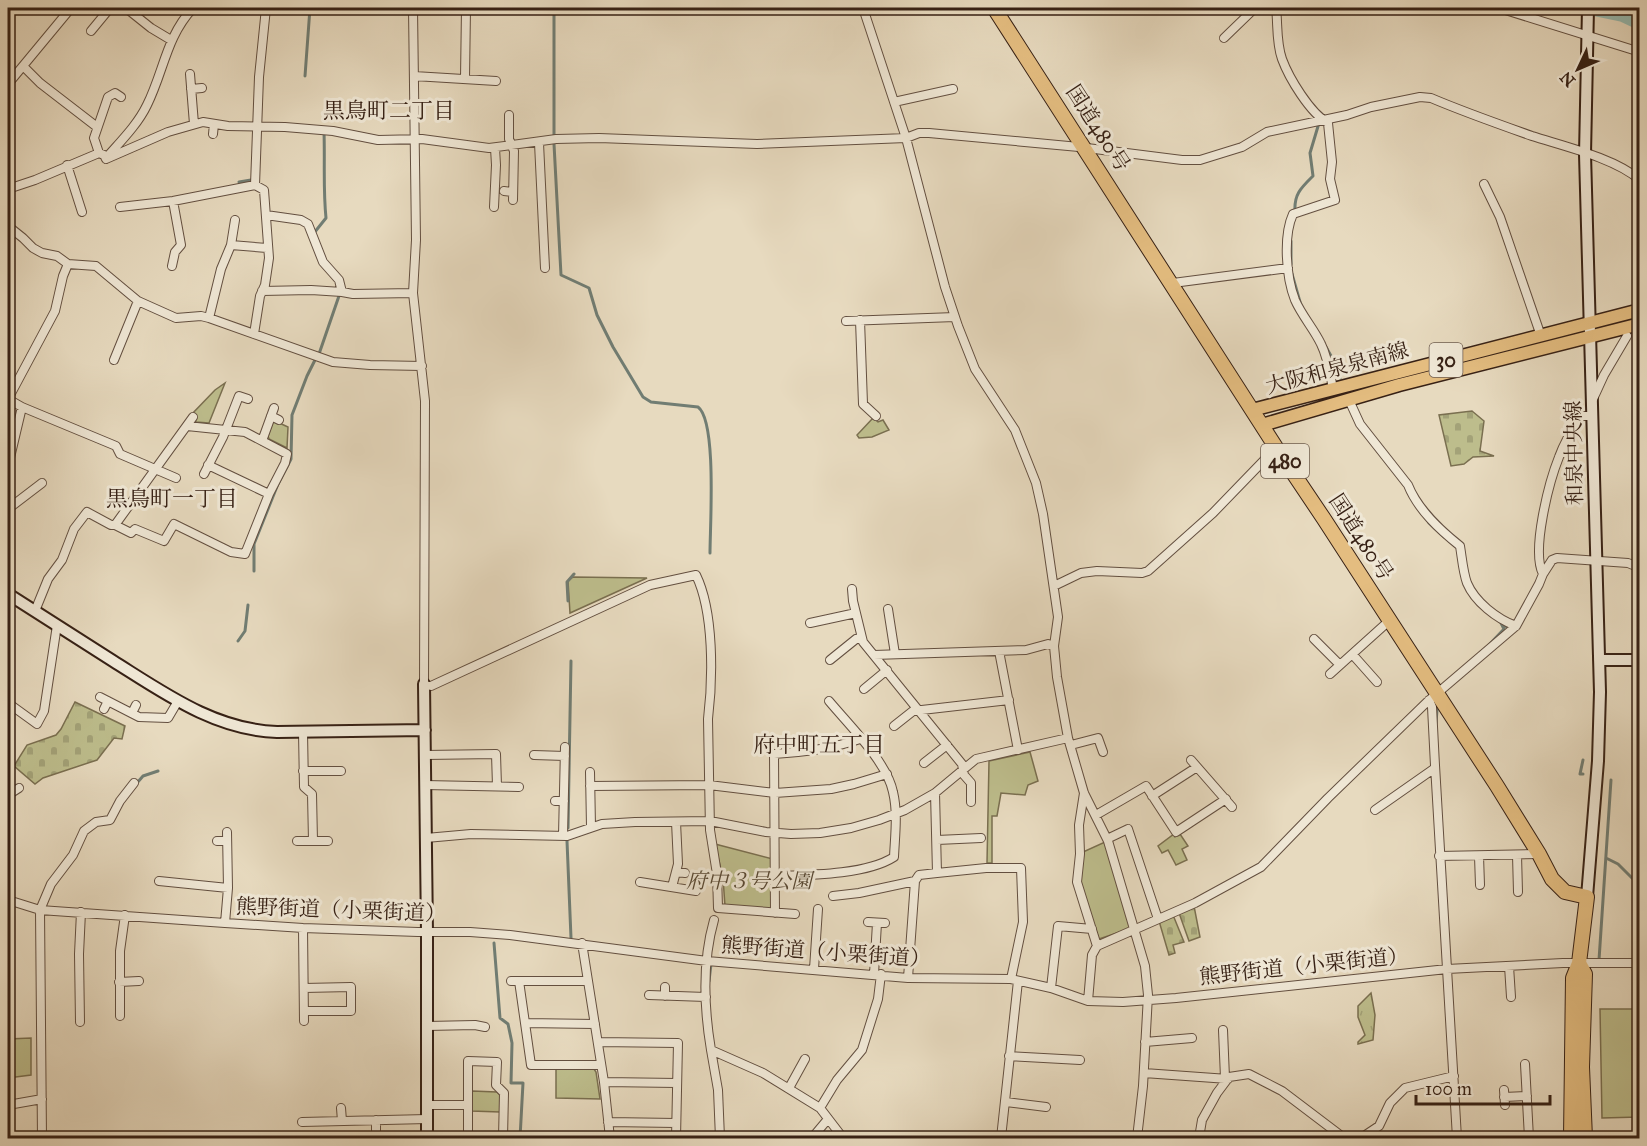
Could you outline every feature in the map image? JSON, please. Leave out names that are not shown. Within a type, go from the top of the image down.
[{"type":"highway","name":"国道480号","points":[[994,8],[1173,283],[1277,449],[1390,620],[1434,696],[1539,854],[1557,885],[1565,892],[1587,897]]},
{"type":"highway","points":[[1570,1138],[1573,978],[1579,963],[1587,897]]},
{"type":"highway","points":[[1579,963],[1585,974],[1582,1067],[1585,1138]]},
{"type":"main road","name":"大阪和泉泉南線","points":[[1252,410],[1640,310]]},
{"type":"main road","name":"大阪和泉泉南線","points":[[1262,425],[1400,385],[1640,324]]},
{"type":"street","points":[[8,84],[71,8]]},
{"type":"street","points":[[91,31],[110,8]]},
{"type":"street","points":[[126,8],[151,28],[171,40]]},
{"type":"street","points":[[106,159],[133,127],[147,105],[171,40],[181,21],[193,8]]},
{"type":"street","points":[[255,185],[256,127],[266,8]]},
{"type":"street","points":[[413,8],[416,240],[413,293],[425,401],[427,1138]]},
{"type":"street","points":[[465,78],[466,8]]},
{"type":"street","points":[[863,8],[906,138],[945,287],[975,369],[1015,430],[1032,470],[1043,514],[1058,617],[1054,646],[1057,677],[1070,742],[1084,793],[1107,839],[1145,966],[1147,1000],[1140,1137]]},
{"type":"street","points":[[1224,38],[1255,8]]},
{"type":"street","points":[[1276,8],[1282,58],[1295,84],[1321,119],[1328,123],[1332,162],[1330,180],[1335,200],[1295,213],[1288,224],[1288,268],[1295,300],[1324,351],[1333,389]]},
{"type":"street","points":[[1499,8],[1640,52]]},
{"type":"street","name":"和泉中央線","points":[[1587,897],[1598,761],[1599,660],[1585,154],[1588,8]]},
{"type":"street","points":[[23,66],[40,83],[98,128]]},
{"type":"street","points":[[190,74],[194,124]]},
{"type":"street","points":[[414,76],[496,81]]},
{"type":"street","points":[[191,89],[202,88]]},
{"type":"street","points":[[894,102],[953,89]]},
{"type":"street","points":[[106,159],[99,153],[94,138],[108,97],[115,93],[121,97]]},
{"type":"street","points":[[106,159],[168,132],[203,122],[333,131],[378,140],[415,139],[495,148],[556,139],[599,138],[757,144],[906,138],[919,133],[929,133],[1200,160],[1242,147],[1267,132],[1420,97],[1431,98],[1492,123],[1585,154],[1627,171],[1640,180]]},
{"type":"street","points":[[509,115],[509,139],[514,151],[513,201]]},
{"type":"street","points":[[213,134],[214,124]]},
{"type":"street","points":[[535,260],[545,264],[539,143]]},
{"type":"street","points":[[494,207],[495,148]]},
{"type":"street","points":[[8,189],[99,153]]},
{"type":"street","points":[[67,165],[82,213]]},
{"type":"street","points":[[1484,184],[1500,216],[1541,336]]},
{"type":"street","points":[[120,207],[173,201],[255,185],[264,190],[268,267],[254,334]]},
{"type":"street","points":[[504,191],[513,192]]},
{"type":"street","points":[[172,266],[175,252],[181,245],[173,201]]},
{"type":"street","points":[[266,215],[301,220],[308,224],[323,262],[339,280],[342,292]]},
{"type":"street","points":[[209,318],[221,269],[231,245],[235,220]]},
{"type":"street","points":[[8,226],[42,253],[57,256],[68,264],[96,266],[138,301],[176,318],[201,316],[209,318],[333,362],[422,366]]},
{"type":"street","points":[[534,227],[543,227]]},
{"type":"street","points":[[231,245],[267,248]]},
{"type":"street","points":[[68,264],[55,311],[8,399],[116,446],[120,454],[177,478]]},
{"type":"street","points":[[1173,283],[1288,268]]},
{"type":"street","points":[[262,291],[413,293]]},
{"type":"street","points":[[114,360],[138,301]]},
{"type":"street","points":[[846,321],[956,317]]},
{"type":"street","points":[[860,320],[863,404],[876,416]]},
{"type":"street","points":[[1592,400],[1627,336]]},
{"type":"street","points":[[204,474],[223,437],[239,396],[248,399]]},
{"type":"street","points":[[1349,400],[1360,424],[1408,485],[1411,493],[1437,527],[1460,546],[1466,581],[1472,592],[1500,618],[1516,626]]},
{"type":"street","points":[[8,466],[22,407]]},
{"type":"street","points":[[262,441],[275,418],[274,408]]},
{"type":"street","points":[[1543,574],[1539,566],[1539,535],[1560,455],[1581,416],[1593,416]]},
{"type":"street","points":[[116,525],[136,499],[154,468],[193,417]]},
{"type":"street","points":[[35,611],[48,579],[66,562],[74,529],[87,512],[131,533],[135,530],[164,541],[174,524],[231,552],[245,554],[287,454],[245,432],[187,426]]},
{"type":"street","points":[[1054,586],[1081,573],[1107,571],[1142,573],[1148,571],[1213,513],[1277,449]]},
{"type":"street","points":[[208,465],[269,494]]},
{"type":"street","points":[[8,509],[26,500],[42,483]]},
{"type":"street","points":[[1088,1001],[1092,955],[1097,946],[1195,903],[1262,867],[1328,798],[1434,696],[1516,626],[1552,560],[1557,558],[1596,560],[1628,563],[1640,568]]},
{"type":"street","points":[[424,684],[431,686],[650,585],[696,575],[703,589],[709,618],[710,821],[711,843],[717,874],[718,908],[795,914]]},
{"type":"street","points":[[852,589],[862,638],[964,769],[964,775],[971,783],[971,802]]},
{"type":"street","points":[[8,594],[178,701],[204,714],[258,731],[425,730]]},
{"type":"street","points":[[888,609],[895,654]]},
{"type":"street","points":[[810,623],[856,613]]},
{"type":"street","points":[[1330,674],[1390,620]]},
{"type":"street","points":[[8,703],[37,724],[44,711],[57,625]]},
{"type":"street","points":[[830,660],[856,639],[862,638]]},
{"type":"street","points":[[1314,639],[1340,665]]},
{"type":"street","points":[[874,655],[1026,650],[1048,644],[1054,646]]},
{"type":"street","points":[[999,651],[1018,750]]},
{"type":"street","points":[[1353,655],[1377,682]]},
{"type":"street","points":[[1599,660],[1640,660]]},
{"type":"street","points":[[864,689],[886,670]]},
{"type":"street","points":[[1434,696],[1432,707],[1439,856],[1457,1138]]},
{"type":"street","points":[[104,709],[104,699],[139,717],[168,718],[178,701]]},
{"type":"street","points":[[894,726],[913,711],[1009,700]]},
{"type":"street","points":[[776,876],[842,872],[887,862],[894,857],[896,813],[887,774],[829,701]]},
{"type":"street","points":[[132,713],[136,705]]},
{"type":"street","points":[[303,732],[304,787],[312,794],[312,841]]},
{"type":"street","points":[[426,838],[471,834],[563,836],[602,824],[710,821],[776,833],[820,833],[851,828],[896,813],[935,793],[976,759],[1098,738],[1103,752]]},
{"type":"street","points":[[776,912],[774,754],[815,751],[860,739]]},
{"type":"street","points":[[924,763],[946,745]]},
{"type":"street","points":[[563,836],[565,747]]},
{"type":"street","points":[[540,753],[565,756]]},
{"type":"street","points":[[425,754],[496,754],[497,786]]},
{"type":"street","points":[[1191,760],[1232,807]]},
{"type":"street","points":[[1152,796],[1197,767]]},
{"type":"street","points":[[1375,810],[1435,768]]},
{"type":"street","points":[[303,771],[341,771]]},
{"type":"street","points":[[590,772],[591,827]]},
{"type":"street","points":[[590,786],[709,785],[775,794],[831,789],[887,774]]},
{"type":"street","points":[[42,1138],[40,910],[51,884],[73,855],[84,831],[96,822],[110,820],[120,801],[134,783]]},
{"type":"street","points":[[425,785],[519,787]]},
{"type":"street","points":[[1096,815],[1146,786],[1176,832],[1226,800]]},
{"type":"street","points":[[8,795],[19,788]]},
{"type":"street","points":[[935,793],[937,873]]},
{"type":"street","points":[[1084,793],[1079,825],[1080,854],[1077,882],[1097,946]]},
{"type":"street","points":[[555,801],[564,801]]},
{"type":"street","points":[[672,887],[678,864],[676,822]]},
{"type":"street","points":[[1107,839],[1128,829],[1158,919]]},
{"type":"street","points":[[217,841],[227,837],[228,888],[225,923]]},
{"type":"street","points":[[937,840],[981,838]]},
{"type":"street","points":[[297,841],[328,841]]},
{"type":"street","points":[[1439,856],[1539,854]]},
{"type":"street","points":[[1517,855],[1518,892]]},
{"type":"street","points":[[1479,856],[1480,885]]},
{"type":"street","points":[[908,978],[915,881],[919,875],[986,868],[1021,868],[1023,922],[1015,980],[1006,1102],[1001,1138]]},
{"type":"street","points":[[676,872],[685,873]]},
{"type":"street","points":[[646,880],[696,891]]},
{"type":"street","points":[[159,881],[178,887],[228,888]]},
{"type":"street","points":[[833,896],[915,881]]},
{"type":"street","name":"熊野街道（小栗街道）","points":[[8,900],[40,910],[303,928],[490,933],[582,943],[707,961],[908,978],[1015,980],[1051,988],[1088,1001],[1147,1000],[1447,969],[1579,963],[1640,963]]},
{"type":"street","points":[[814,969],[813,922],[818,909]]},
{"type":"street","points":[[80,1022],[75,1000],[74,954],[81,912]]},
{"type":"street","points":[[120,1016],[120,951],[125,915]]},
{"type":"street","points":[[714,920],[709,939],[705,1017],[718,1090],[720,1138]]},
{"type":"street","points":[[820,1108],[837,1080],[862,1050],[878,999],[877,923]]},
{"type":"street","points":[[1051,988],[1058,926],[1092,929]]},
{"type":"street","points":[[303,928],[300,976],[304,988],[304,1021]]},
{"type":"street","points":[[582,943],[604,1082],[610,1138]]},
{"type":"street","points":[[1509,966],[1511,997]]},
{"type":"street","points":[[119,982],[139,981]]},
{"type":"street","points":[[588,981],[515,981],[525,1023],[531,1065],[601,1065]]},
{"type":"street","points":[[304,988],[351,987],[351,1011],[304,1011]]},
{"type":"street","points":[[665,987],[665,996]]},
{"type":"street","points":[[649,995],[706,997]]},
{"type":"street","points":[[525,1023],[595,1024]]},
{"type":"street","points":[[427,1026],[475,1025],[485,1027]]},
{"type":"street","points":[[1199,1138],[1202,1120],[1227,1078],[1223,1030]]},
{"type":"street","points":[[1145,1042],[1187,1039],[1183,1048]]},
{"type":"street","points":[[597,1042],[678,1043],[676,1138]]},
{"type":"street","points":[[711,1050],[763,1073],[820,1108],[843,1138]]},
{"type":"street","points":[[1009,1056],[1080,1060]]},
{"type":"street","points":[[789,1088],[805,1059]]},
{"type":"street","points":[[468,1138],[468,1061],[497,1062],[496,1085],[504,1093],[503,1138]]},
{"type":"street","points":[[1526,1065],[1528,1138]]},
{"type":"street","points":[[1144,1073],[1227,1078],[1249,1074],[1282,1091],[1344,1138]]},
{"type":"street","points":[[1361,1138],[1379,1126],[1390,1103],[1405,1088],[1454,1076]]},
{"type":"street","points":[[604,1082],[677,1083]]},
{"type":"street","points":[[1504,1097],[1527,1096]]},
{"type":"street","points":[[8,1105],[42,1099]]},
{"type":"street","points":[[1006,1102],[1046,1107]]},
{"type":"street","points":[[427,1104],[468,1105]]},
{"type":"street","points":[[341,1108],[342,1121]]},
{"type":"street","points":[[302,1122],[427,1119]]},
{"type":"street","points":[[812,1138],[828,1119]]},
{"type":"street","points":[[376,1120],[376,1130]]},
{"type":"street","points":[[608,1122],[676,1123]]},
{"type":"green space","points":[[225,383],[209,423],[196,422],[192,414]]},
{"type":"green space","points":[[1472,411],[1484,421],[1480,451],[1494,456],[1473,457],[1464,464],[1451,466],[1439,415]]},
{"type":"green space","points":[[873,418],[878,422],[883,420],[889,430],[872,437],[859,438],[857,435]]},
{"type":"green space","points":[[275,421],[288,427],[287,448],[269,439],[272,423]]},
{"type":"green space","points":[[573,577],[647,578],[570,613],[568,581]]},
{"type":"green space","points":[[75,702],[125,726],[122,739],[114,738],[97,760],[43,778],[35,784],[14,766],[27,745],[56,735]]},
{"type":"green space","points":[[1030,752],[1038,781],[1028,785],[1025,795],[1001,793],[997,816],[992,816],[992,863],[987,863],[989,761]]},
{"type":"green space","points":[[1174,834],[1175,837],[1180,834],[1188,846],[1182,849],[1187,860],[1176,865],[1168,850],[1162,853],[1158,846]]},
{"type":"green space","points":[[1105,842],[1132,928],[1099,939],[1080,883],[1083,852]]},
{"type":"green space","name":"府中３号公園","points":[[715,844],[773,859],[774,910],[725,906],[723,878]]},
{"type":"green space","points":[[1194,906],[1200,937],[1189,941],[1179,913]]},
{"type":"green space","points":[[1173,915],[1184,942],[1173,945],[1175,953],[1169,955],[1159,921]]},
{"type":"green space","points":[[1371,993],[1375,1015],[1373,1040],[1358,1044],[1365,1035],[1358,1017],[1358,1006]]},
{"type":"green space","points":[[1600,1009],[1639,1009],[1639,1117],[1602,1118]]},
{"type":"green space","points":[[31,1038],[31,1075],[8,1078],[8,1039]]},
{"type":"green space","points":[[556,1069],[594,1069],[600,1099],[556,1098]]},
{"type":"green space","points":[[472,1091],[497,1092],[500,1095],[500,1112],[471,1111]]},
{"type":"waterway","points":[[305,76],[310,8]]},
{"type":"waterway","points":[[554,8],[554,135]]},
{"type":"waterway","points":[[1594,8],[1623,14],[1640,22]]},
{"type":"waterway","points":[[1295,211],[1299,192],[1313,176],[1310,153],[1319,123]]},
{"type":"waterway","points":[[314,233],[326,218],[324,132]]},
{"type":"waterway","points":[[554,144],[561,275],[589,288],[597,315],[643,397],[651,402],[698,407],[704,416],[710,452],[710,553]]},
{"type":"waterway","points":[[239,182],[251,180]]},
{"type":"waterway","points":[[1291,241],[1291,264]]},
{"type":"waterway","points":[[1292,274],[1300,302]]},
{"type":"waterway","points":[[319,354],[340,293]]},
{"type":"waterway","points":[[1326,347],[1340,378]]},
{"type":"waterway","points":[[254,571],[254,544],[278,484],[291,459],[292,415],[316,358]]},
{"type":"waterway","points":[[1429,523],[1444,537]]},
{"type":"waterway","points":[[568,601],[567,582],[574,574]]},
{"type":"waterway","points":[[238,641],[245,631],[248,605]]},
{"type":"waterway","points":[[1488,646],[1504,629],[1500,621]]},
{"type":"waterway","points":[[1502,625],[1508,627]]},
{"type":"waterway","points":[[568,828],[571,661]]},
{"type":"waterway","points":[[1436,723],[1437,710]]},
{"type":"waterway","points":[[1583,760],[1580,774],[1583,774]]},
{"type":"waterway","points":[[137,783],[143,776],[158,771]]},
{"type":"waterway","points":[[1599,960],[1611,780]]},
{"type":"waterway","points":[[567,841],[571,938]]},
{"type":"waterway","points":[[1606,858],[1618,864],[1640,886]]},
{"type":"waterway","points":[[494,943],[500,1018],[508,1024],[512,1043],[511,1083],[523,1083],[520,1138]]},
{"type":"waterway","points":[[709,981],[711,964]]},
{"type":"district","name":"黒鳥町二丁目","points":[[389,110]]},
{"type":"district","name":"黒鳥町一丁目","points":[[172,498]]},
{"type":"district","name":"府中町五丁目","points":[[819,744]]}]
